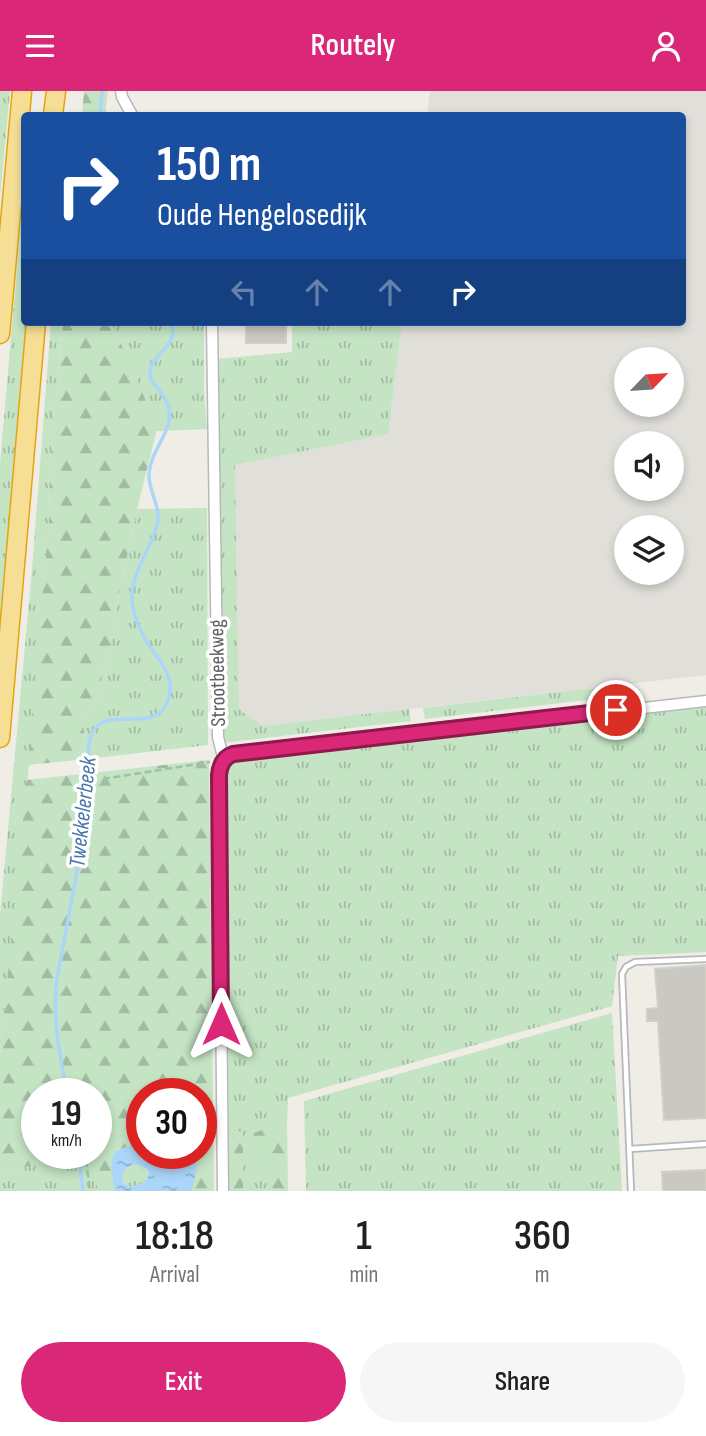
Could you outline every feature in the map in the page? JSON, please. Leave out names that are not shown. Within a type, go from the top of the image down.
[{"type":"highway","points":[[0,334],[22,91]]},
{"type":"highway","points":[[53,112],[56,91]]},
{"type":"highway","points":[[0,738],[36,326]]},
{"type":"street","points":[[121,91],[130,112]]},
{"type":"street","name":"Strootbeekweg","points":[[212,326],[218,737],[224,761],[219,775],[223,1191]]},
{"type":"street","points":[[224,761],[233,754],[706,701]]},
{"type":"lane","points":[[631,1191],[622,974],[626,967],[635,962],[706,959]]},
{"type":"lane","points":[[630,1149],[706,1144]]},
{"type":"path","points":[[103,779],[224,761]]},
{"type":"path","points":[[87,1169],[90,1191]]},
{"type":"shaded area","points":[[430,91],[706,91],[706,675],[262,726],[239,710],[235,465],[388,434],[402,326],[686,326],[686,112],[427,112]]},
{"type":"green space","points":[[0,91],[10,91],[0,198]]},
{"type":"green space","points":[[84,91],[108,91],[105,112],[82,112]]},
{"type":"green space","points":[[21,222],[21,326],[30,326],[0,683],[0,464]]},
{"type":"green space","points":[[51,326],[63,326],[50,460],[49,521],[25,811],[0,1053],[0,915],[32,570]]},
{"type":"green space","points":[[63,326],[113,326],[157,429],[137,509],[97,701],[83,722],[87,759],[28,765],[49,521],[50,460]]},
{"type":"green space","points":[[113,326],[204,326],[207,429],[157,431]]},
{"type":"green space","points":[[292,326],[402,326],[388,434],[235,465],[239,709],[262,726],[409,709],[411,721],[222,743],[217,359],[292,352]]},
{"type":"green space","points":[[207,508],[208,745],[87,759],[83,722],[97,701],[137,509]]},
{"type":"green space","points":[[628,684],[629,695],[425,719],[423,708]]},
{"type":"green space","points":[[706,704],[706,952],[618,956],[612,1006],[288,1098],[287,1122],[253,1134],[270,1160],[270,1191],[243,1191],[243,1133],[229,1130],[225,777],[230,762],[236,758]]},
{"type":"green space","points":[[209,760],[213,1078],[126,1078],[126,1147],[115,1151],[112,1176],[115,1191],[98,1191],[94,1169],[112,1169],[112,1078],[21,1078],[21,1169],[0,1175],[0,1053],[27,780]]},
{"type":"green space","points":[[612,1013],[622,1191],[306,1191],[304,1101]]},
{"type":"green space","points":[[287,1122],[288,1191],[270,1191],[270,1161],[255,1161],[253,1133]]},
{"type":"green space","points":[[229,1130],[243,1132],[243,1191],[229,1191]]},
{"type":"green space","points":[[126,1168],[145,1169],[147,1182],[140,1189],[130,1189],[123,1182]]},
{"type":"green space","points":[[21,1169],[94,1169],[98,1191],[0,1191],[0,1175]]},
{"type":"green space","points":[[194,1169],[214,1169],[214,1191],[192,1191]]},
{"type":"water","points":[[126,1147],[126,1169],[122,1178],[125,1185],[130,1186],[146,1180],[146,1169],[196,1169],[192,1191],[115,1191],[112,1176],[115,1151]]},
{"type":"building","points":[[246,326],[286,326],[286,343],[246,343]]},
{"type":"building","points":[[706,965],[706,1118],[664,1120],[658,1021],[647,1021],[647,1009],[658,1008],[655,969]]},
{"type":"building","points":[[706,1170],[706,1191],[663,1191],[662,1172]]},
{"type":"waterway","points":[[100,112],[102,91]]},
{"type":"waterway","name":"Twekkelerbeek","points":[[64,1078],[55,1002],[82,838],[90,739],[99,724],[109,720],[153,717],[162,711],[170,691],[166,670],[136,620],[132,594],[136,576],[155,534],[158,519],[149,474],[150,465],[166,431],[170,414],[165,398],[150,379],[150,371],[154,361],[170,342],[172,326]]},
{"type":"waterway","name":"Twekkelerbeek","points":[[80,1169],[83,1191]]},
{"type":"route","points":[[221,1024],[219,775],[227,757],[233,754],[616,710]]}]
